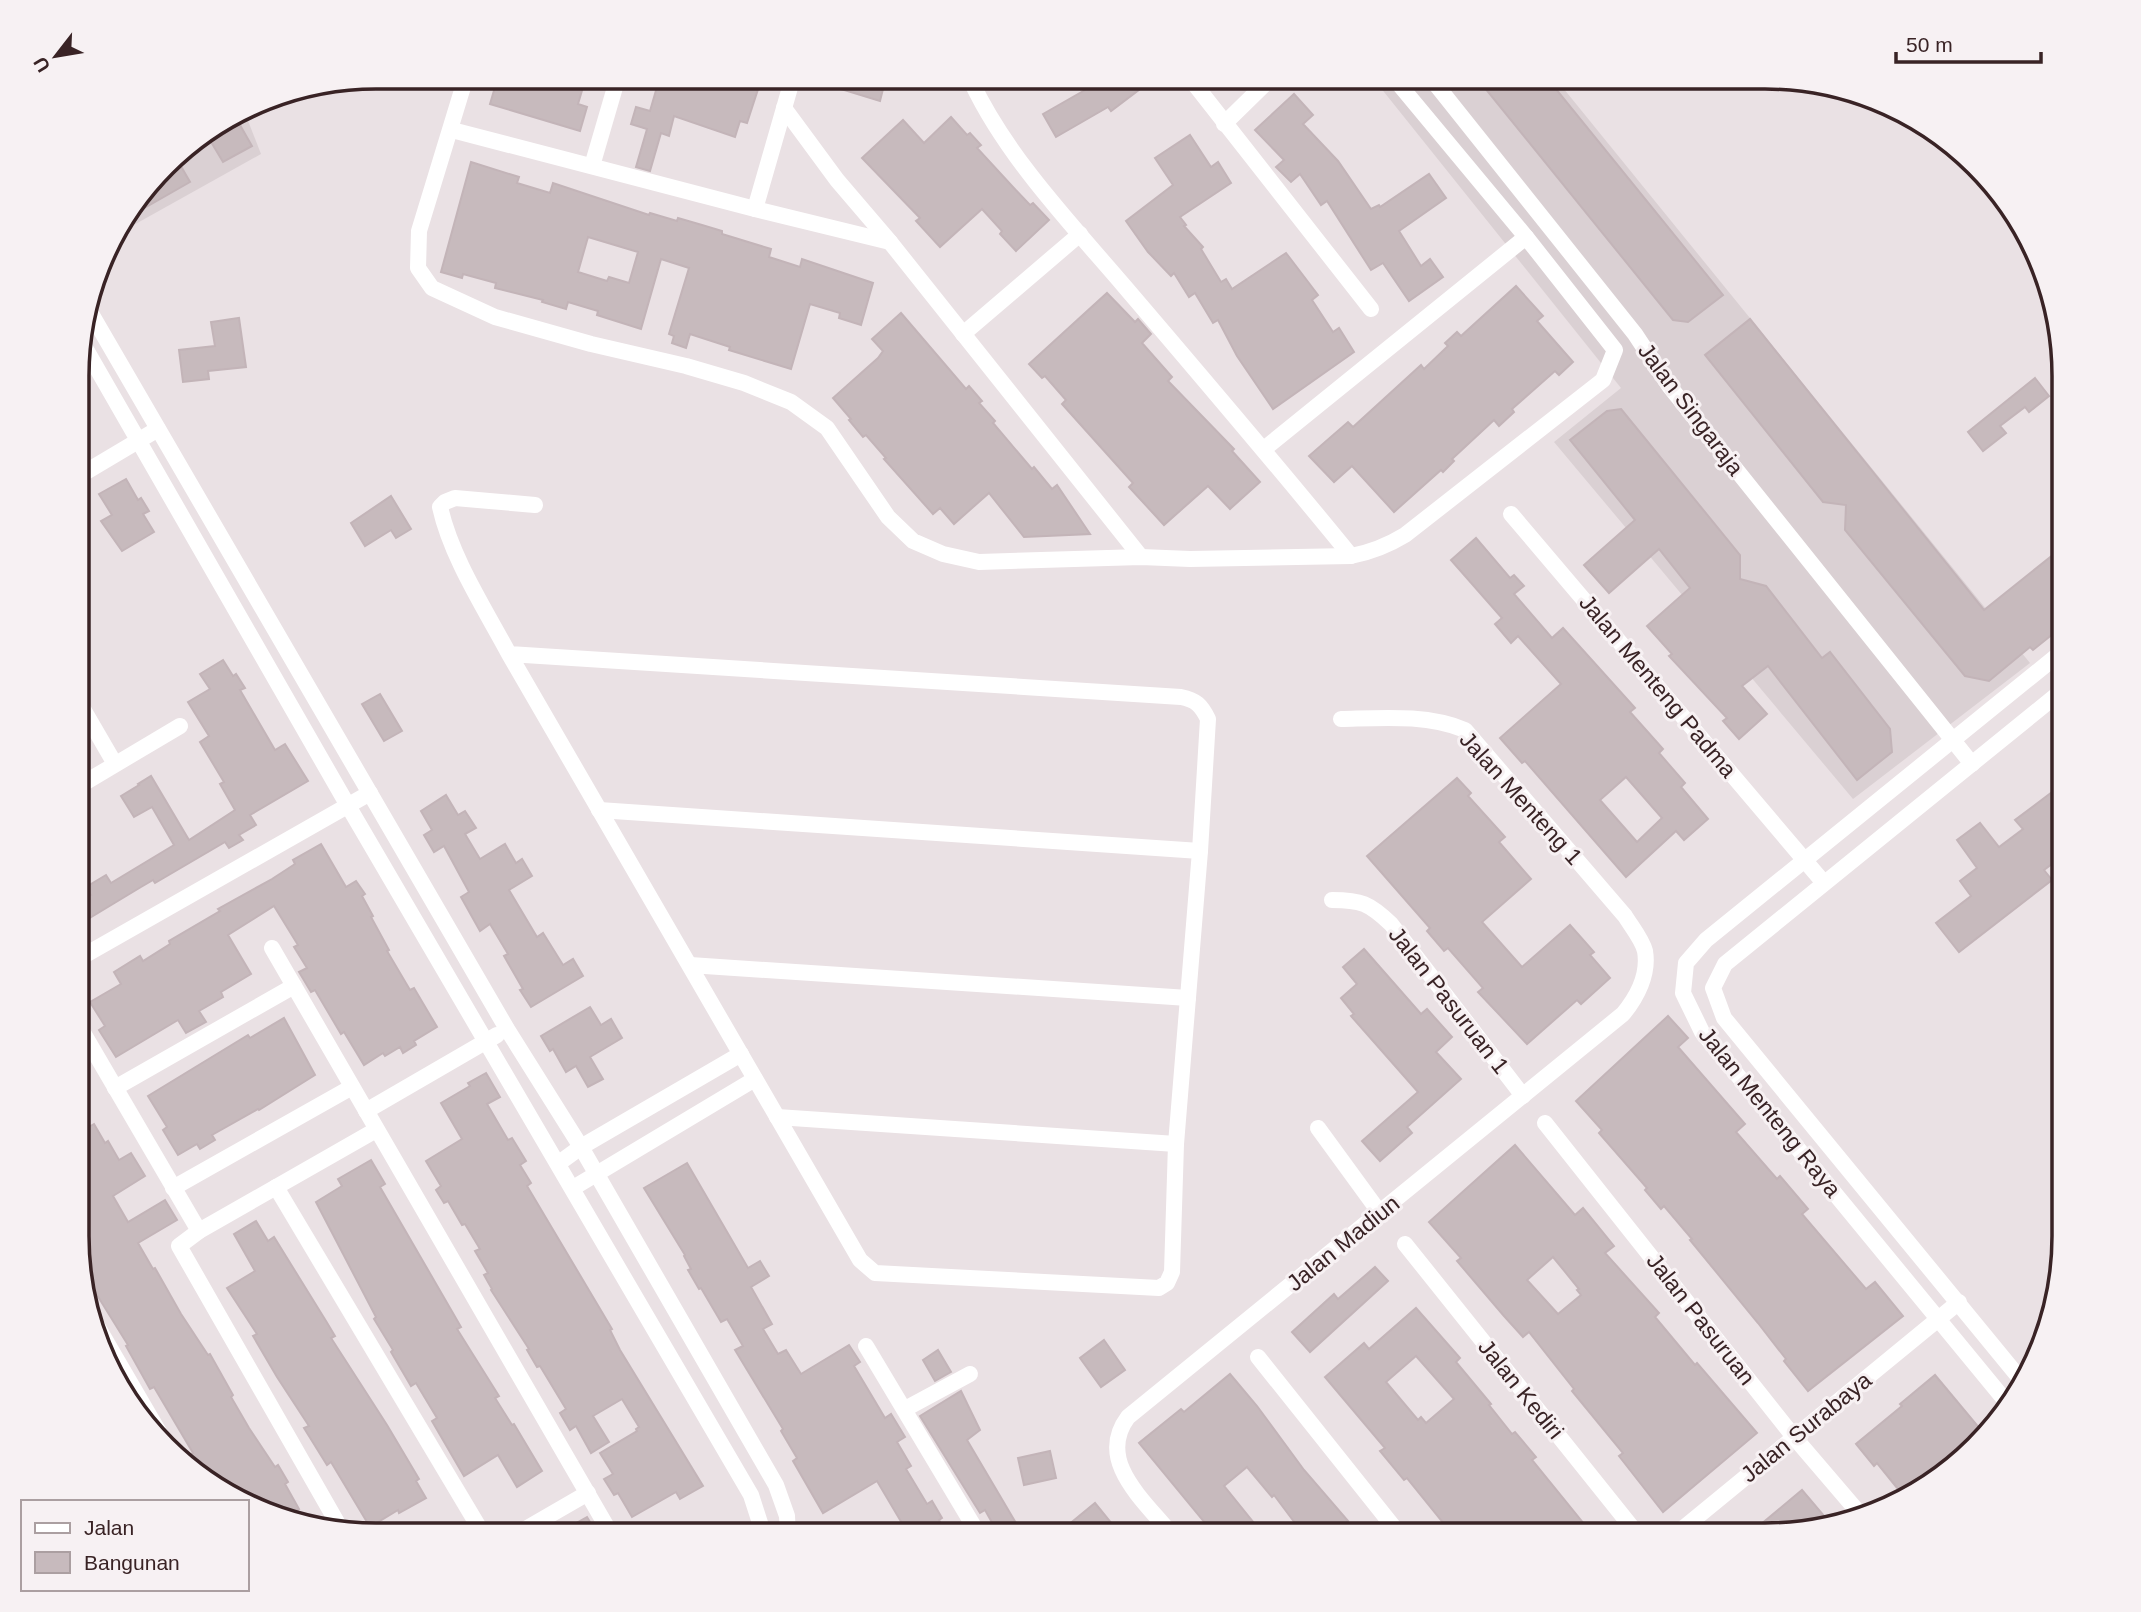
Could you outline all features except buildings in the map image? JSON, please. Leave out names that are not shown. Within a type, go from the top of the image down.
[{"type":"street","points":[[463,89],[419,231],[418,268],[432,288],[495,317],[591,344],[686,366],[744,383],[790,402],[827,428],[888,517],[913,541],[943,554],[979,562],[1141,557],[1190,559],[1351,556],[1387,546],[1405,535],[1604,380],[1615,350],[1526,237],[1402,89]]},
{"type":"street","points":[[592,166],[614,89]]},
{"type":"street","points":[[755,209],[790,89]]},
{"type":"street","points":[[975,89],[986,113],[1010,147],[1080,234],[1264,449],[1351,556]]},
{"type":"street","points":[[1198,89],[1371,309]]},
{"type":"street","points":[[1224,124],[1260,89]]},
{"type":"street","name":"Jalan Singaraja","points":[[1439,89],[1636,334],[1678,398],[1972,764]]},
{"type":"street","points":[[784,108],[837,180],[890,242],[1141,557]]},
{"type":"street","points":[[452,130],[890,242]]},
{"type":"street","points":[[963,334],[1080,234]]},
{"type":"street","points":[[1264,449],[1526,237]]},
{"type":"street","points":[[95,320],[507,1029],[581,1147],[776,1485],[787,1523]]},
{"type":"street","points":[[90,356],[347,804],[751,1495],[759,1523]]},
{"type":"street","points":[[89,470],[159,429]]},
{"type":"street","points":[[509,654],[1194,699],[1202,706],[1208,719],[1200,851],[1176,1144],[1172,1272],[1167,1283],[1159,1288],[875,1273],[860,1261],[509,654],[457,554],[443,522],[440,507],[455,498],[534,505]]},
{"type":"street","name":"Jalan Menteng Padma","points":[[1511,514],[1824,883]]},
{"type":"street","name":"Jalan Menteng Raya","points":[[2002,1397],[1702,1032],[1683,993],[1686,963],[1706,940],[2052,660]]},
{"type":"street","name":"Jalan Menteng Raya","points":[[2016,1374],[1724,1018],[1713,988],[1725,964],[2052,699]]},
{"type":"street","points":[[89,719],[115,764]]},
{"type":"street","name":"Jalan Menteng 1","points":[[1341,719],[1425,720],[1450,723],[1465,730],[1625,916],[1644,948],[1645,965]]},
{"type":"street","points":[[89,780],[180,726]]},
{"type":"street","points":[[89,953],[370,793]]},
{"type":"street","points":[[600,810],[1200,851]]},
{"type":"street","name":"Jalan Pasuruan 1","points":[[1332,900],[1358,900],[1379,912],[1391,924],[1523,1096]]},
{"type":"street","points":[[272,948],[604,1523]]},
{"type":"street","points":[[690,965],[1188,998]]},
{"type":"street","name":"Jalan Madiun","points":[[1163,1523],[1121,1470],[1116,1451],[1120,1427],[1128,1417],[1623,1014],[1636,999],[1645,965]]},
{"type":"street","points":[[115,1087],[294,986]]},
{"type":"street","points":[[366,1111],[507,1029]]},
{"type":"street","points":[[89,1043],[199,1231]]},
{"type":"street","points":[[559,1163],[581,1147],[741,1055]]},
{"type":"street","points":[[573,1188],[755,1079]]},
{"type":"street","points":[[173,1188],[352,1087]]},
{"type":"street","points":[[777,1117],[1176,1144]]},
{"type":"street","name":"Jalan Pasuruan","points":[[1545,1123],[1794,1437],[1855,1509]]},
{"type":"street","points":[[1318,1128],[1380,1213]]},
{"type":"street","points":[[335,1519],[180,1250],[180,1244],[376,1130]]},
{"type":"street","points":[[276,1187],[477,1523]]},
{"type":"street","name":"Jalan Kediri","points":[[1405,1244],[1628,1523]]},
{"type":"street","name":"Jalan Surabaya","points":[[1690,1523],[1959,1302]]},
{"type":"street","points":[[866,1346],[972,1523]]},
{"type":"street","points":[[1258,1357],[1390,1523]]},
{"type":"street","points":[[905,1409],[970,1374]]},
{"type":"street","points":[[536,1523],[588,1493]]},
{"type":"shaded area","points":[[1382,89],[1564,89],[2030,663],[1853,799],[1554,442],[1621,388]]},
{"type":"shaded area","points":[[248,120],[261,154],[133,226],[148,201],[187,160],[201,148]]}]
